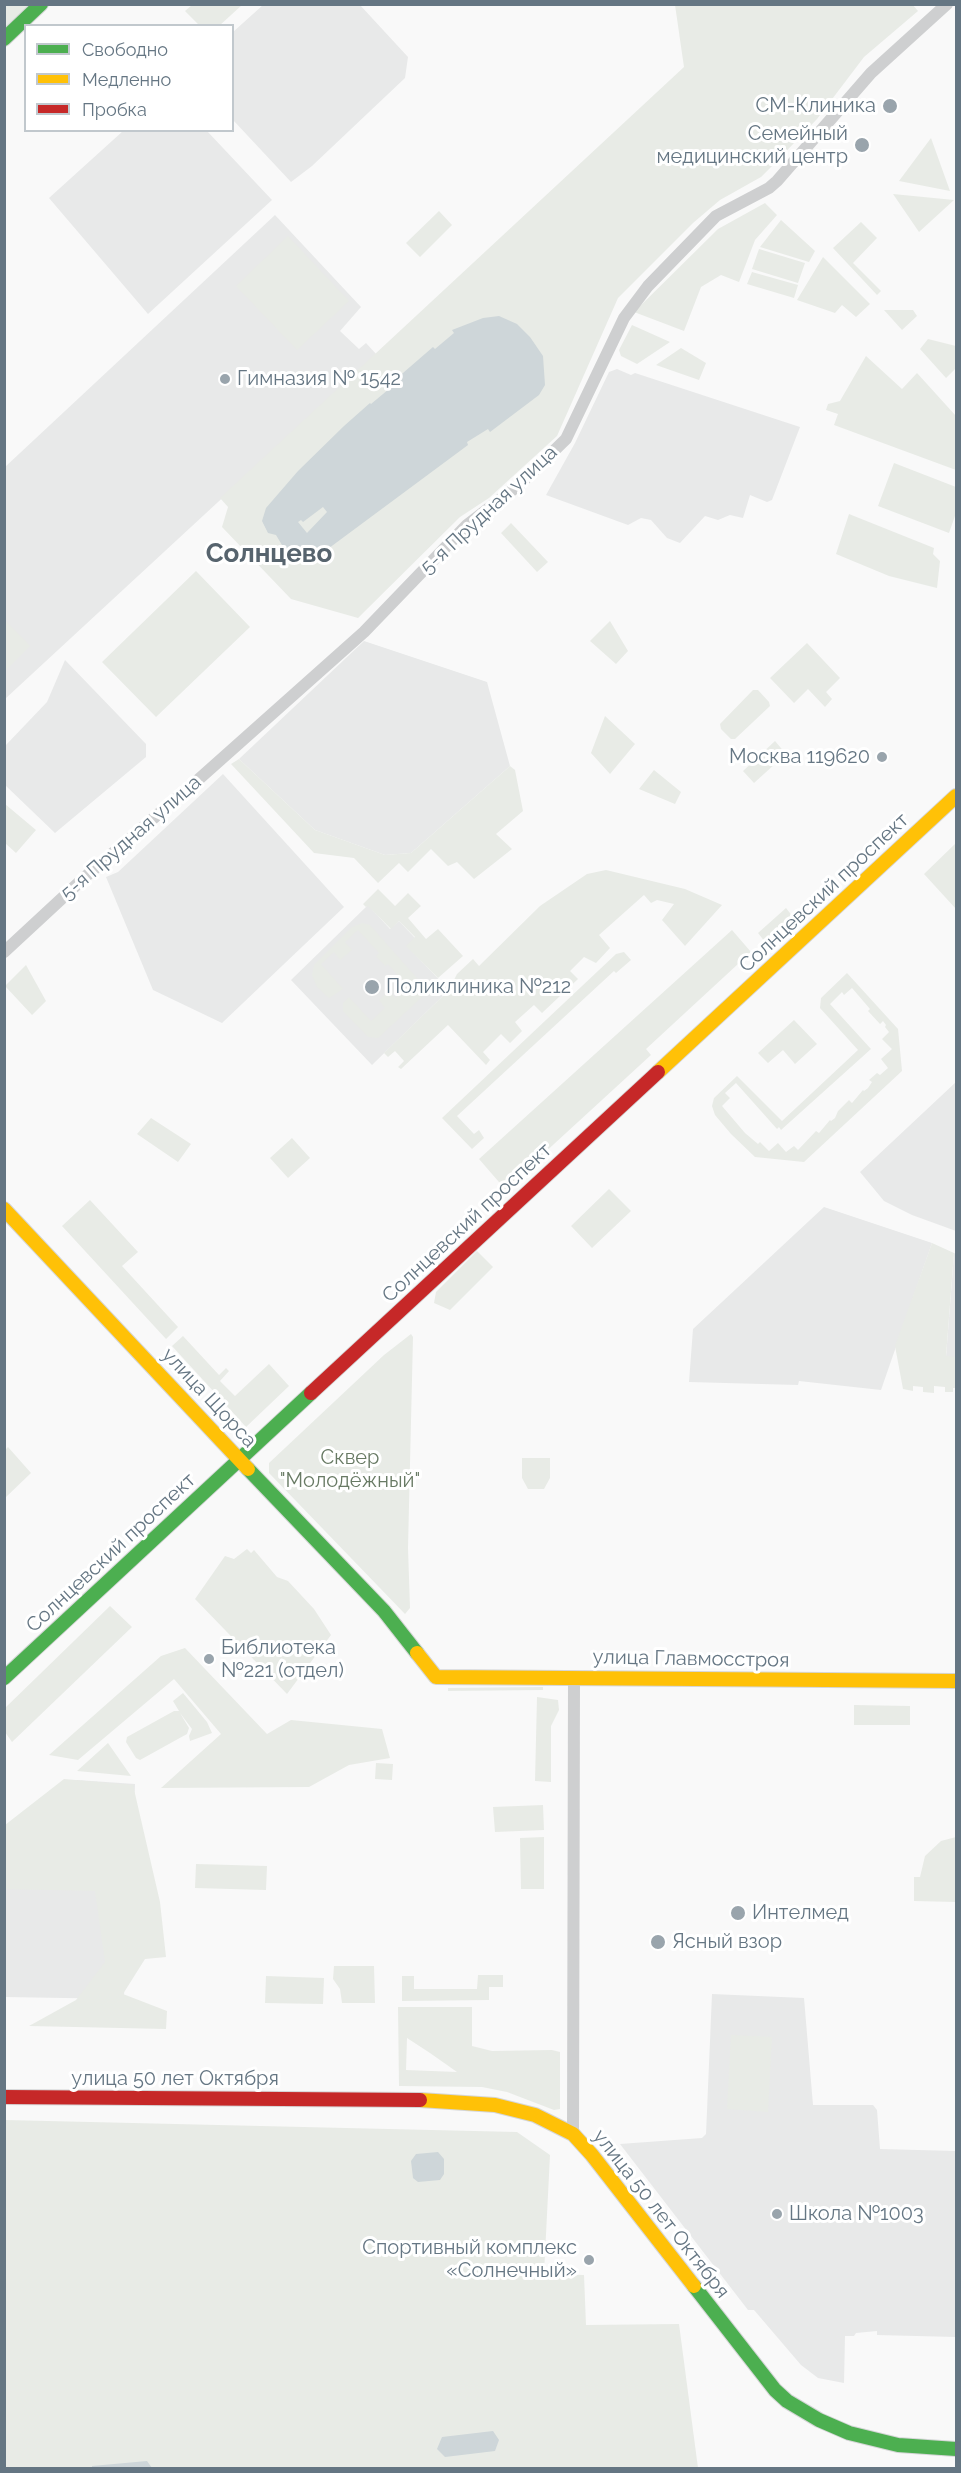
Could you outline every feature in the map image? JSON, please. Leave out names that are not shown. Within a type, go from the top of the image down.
[{"type":"street","points":[[4,39],[41,4]]},
{"type":"street","name":"5-я Прудная улица","points":[[4,952],[85,877],[364,632],[467,525],[519,485],[566,439],[624,318],[648,286],[716,216],[769,188],[777,181],[871,73],[947,4]]},
{"type":"street","name":"Солнцевский проспект","points":[[4,1678],[957,796]]},
{"type":"street","name":"улица Щорса","points":[[4,1209],[223,1444],[391,1618],[419,1653],[429,1670]]},
{"type":"street","name":"улица Главмосстроя","points":[[429,1670],[439,1677],[957,1681]]},
{"type":"street","points":[[573,2134],[574,1677]]},
{"type":"street","name":"улица 50 лет Октября","points":[[4,2097],[460,2101],[514,2108],[550,2121],[573,2134],[775,2390],[787,2401],[819,2420],[849,2433],[898,2445],[957,2449]]},
{"type":"shaded area","points":[[263,5],[360,5],[408,57],[405,78],[312,166],[291,182],[234,121],[234,31]]},
{"type":"shaded area","points":[[122,132],[208,132],[272,200],[148,314],[49,198]]},
{"type":"shaded area","name":"Гимназия № 1542","points":[[275,215],[361,307],[340,331],[359,349],[366,343],[377,355],[5,699],[5,467]]},
{"type":"shaded area","points":[[499,316],[517,324],[530,337],[543,356],[545,385],[539,395],[490,432],[488,429],[467,442],[468,445],[321,554],[299,563],[290,563],[279,553],[282,545],[276,535],[268,533],[262,521],[266,508],[298,471],[344,426],[389,389],[388,386],[433,347],[435,349],[454,333],[452,330],[483,318]],"holes":[[[323,507],[327,512],[307,533],[298,522],[301,520],[303,522]]]},
{"type":"shaded area","points":[[617,369],[800,427],[772,500],[767,502],[750,495],[743,518],[730,515],[718,520],[705,516],[680,543],[667,538],[651,520],[641,518],[628,525],[546,495],[575,443],[609,372]]},
{"type":"shaded area","points":[[364,641],[487,682],[510,766],[411,853],[385,855],[315,830],[239,759]]},
{"type":"shaded area","points":[[65,660],[146,744],[146,757],[55,833],[5,785],[5,746],[47,702]]},
{"type":"shaded area","points":[[223,774],[344,907],[222,1023],[153,990],[106,877],[118,872]]},
{"type":"shaded area","name":"Поликлиника №212","points":[[368,905],[390,929],[399,921],[415,938],[407,946],[449,990],[372,1065],[291,980]]},
{"type":"shaded area","points":[[956,1082],[956,1231],[912,1215],[884,1201],[860,1172]]},
{"type":"shaded area","points":[[824,1207],[932,1243],[881,1390],[799,1381],[798,1385],[689,1382],[693,1329]]},
{"type":"shaded area","points":[[954,1253],[956,1254],[956,1357],[946,1357]]},
{"type":"shaded area","points":[[77,1780],[135,1784],[131,1901],[126,1902],[124,1999],[5,1997],[5,1849]]},
{"type":"shaded area","name":"Школа №1003","points":[[712,1994],[804,1998],[813,2105],[873,2105],[877,2110],[880,2149],[956,2151],[956,2337],[877,2335],[877,2331],[845,2336],[844,2383],[818,2378],[801,2365],[754,2310],[748,2310],[620,2144],[702,2138],[706,2134]]},
{"type":"shaded area","points":[[438,2152],[444,2159],[444,2174],[440,2180],[418,2182],[413,2178],[411,2161],[416,2154]]},
{"type":"shaded area","points":[[493,2431],[499,2440],[495,2451],[445,2457],[437,2449],[442,2437]]},
{"type":"shaded area","points":[[147,2461],[152,2468],[92,2468],[92,2466]]},
{"type":"green space","points":[[192,4],[242,5],[221,24],[198,24],[185,11]]},
{"type":"green space","points":[[912,4],[918,11],[864,57],[817,119],[761,177],[720,200],[693,223],[618,298],[557,436],[489,498],[460,517],[358,618],[291,599],[222,527],[228,507],[220,498],[684,67],[675,5]]},
{"type":"green space","points":[[5,5],[33,5],[5,30]]},
{"type":"green space","points":[[931,138],[950,191],[899,181]]},
{"type":"green space","points":[[893,194],[954,200],[919,232]]},
{"type":"green space","points":[[765,203],[777,215],[755,240],[739,282],[721,275],[701,287],[684,331],[634,312],[718,229]]},
{"type":"green space","points":[[439,211],[452,225],[420,257],[406,243]]},
{"type":"green space","points":[[781,220],[815,251],[809,262],[760,247]]},
{"type":"green space","points":[[861,222],[877,238],[853,263],[881,291],[877,295],[833,248]]},
{"type":"green space","points":[[288,236],[349,301],[297,350],[236,286]]},
{"type":"green space","points":[[759,249],[805,263],[798,283],[752,269]]},
{"type":"green space","points":[[823,257],[870,304],[856,317],[842,305],[835,313],[797,300]]},
{"type":"green space","points":[[752,272],[798,285],[794,298],[747,284]]},
{"type":"green space","points":[[884,310],[913,310],[917,316],[902,330]]},
{"type":"green space","points":[[632,325],[670,342],[637,364],[621,356],[619,350]]},
{"type":"green space","points":[[928,339],[956,346],[956,368],[946,378],[920,349]]},
{"type":"green space","points":[[681,348],[706,363],[699,380],[656,365]]},
{"type":"green space","points":[[866,356],[902,389],[917,373],[956,416],[956,470],[834,425],[838,414],[826,410],[828,404],[840,401]]},
{"type":"green space","points":[[894,463],[956,487],[956,513],[949,533],[878,506]]},
{"type":"green space","points":[[849,514],[934,548],[933,554],[940,561],[937,588],[889,576],[836,554]]},
{"type":"green space","points":[[511,523],[548,562],[537,572],[501,533]]},
{"type":"green space","points":[[196,571],[250,627],[156,717],[102,662]]},
{"type":"green space","points":[[5,620],[30,646],[5,671]]},
{"type":"green space","points":[[610,621],[628,651],[616,664],[590,641]]},
{"type":"green space","points":[[807,643],[840,678],[826,692],[832,699],[825,707],[808,689],[794,703],[770,678]]},
{"type":"green space","points":[[753,690],[758,690],[770,706],[735,739],[731,739],[721,729],[720,724]]},
{"type":"green space","points":[[605,716],[635,744],[610,774],[591,753]]},
{"type":"green space","points":[[775,741],[786,754],[754,783],[743,771]]},
{"type":"green space","points":[[239,759],[315,830],[385,855],[411,853],[510,766],[515,770],[523,811],[496,834],[512,849],[474,879],[457,862],[448,866],[431,849],[408,872],[399,863],[378,883],[354,858],[314,853],[231,764]]},
{"type":"green space","points":[[654,770],[681,792],[675,804],[639,789]]},
{"type":"green space","points":[[5,804],[36,830],[16,853],[5,843]]},
{"type":"green space","points":[[956,843],[956,909],[924,874]]},
{"type":"green space","points":[[606,870],[685,889],[722,905],[685,946],[662,920],[674,904],[657,900],[651,903],[644,895],[599,935],[610,948],[596,963],[584,957],[570,971],[578,979],[542,1013],[534,1005],[515,1022],[522,1031],[510,1043],[501,1034],[483,1052],[490,1060],[486,1065],[448,1025],[401,1069],[398,1067],[404,1061],[395,1051],[388,1057],[384,1053],[449,990],[457,974],[473,959],[479,966],[540,906],[587,874]]},
{"type":"green space","points":[[378,889],[395,906],[408,893],[421,906],[408,918],[426,939],[438,929],[463,956],[438,978],[406,946],[415,937],[399,921],[391,929],[368,906],[363,904]]},
{"type":"green space","points":[[786,908],[797,922],[795,928],[775,947],[769,947],[758,933]]},
{"type":"green space","points":[[362,923],[370,925],[423,985],[422,997],[378,1038],[368,1037],[343,1011],[343,1003],[349,997],[371,1021],[385,1008],[379,1000],[389,991],[395,998],[408,987],[388,964],[385,966],[376,956],[379,953],[358,930],[345,942],[352,950],[340,960],[334,952],[321,964],[343,989],[329,998],[317,987],[312,975],[314,965],[352,927]]},
{"type":"green space","points":[[732,930],[751,952],[646,1049],[651,1055],[505,1189],[479,1159]]},
{"type":"green space","points":[[624,952],[631,960],[616,973],[614,971],[457,1116],[474,1134],[479,1130],[484,1138],[472,1149],[442,1118],[616,954]]},
{"type":"green space","points":[[26,965],[46,1001],[32,1015],[5,986]]},
{"type":"green space","points":[[847,973],[898,1029],[902,1071],[804,1162],[755,1157],[715,1115],[712,1106],[714,1098],[737,1076],[782,1121],[858,1050],[820,1008],[821,998]],"holes":[[[852,988],[870,1009],[868,1011],[880,1024],[883,1021],[889,1032],[882,1039],[892,1049],[881,1059],[888,1068],[869,1080],[872,1082],[868,1088],[863,1090],[852,1103],[849,1100],[838,1111],[835,1118],[830,1120],[819,1133],[816,1131],[798,1150],[794,1146],[786,1152],[778,1143],[769,1151],[745,1133],[722,1106],[730,1098],[725,1093],[736,1083],[777,1129],[779,1127],[781,1130],[871,1049],[830,1004],[842,992],[844,995]]]},
{"type":"green space","points":[[794,1020],[817,1044],[795,1064],[783,1050],[768,1063],[758,1053]]},
{"type":"green space","points":[[151,1118],[191,1144],[178,1162],[137,1134]]},
{"type":"green space","points":[[292,1138],[310,1158],[288,1178],[270,1158]]},
{"type":"green space","points":[[609,1189],[631,1211],[592,1248],[571,1226]]},
{"type":"green space","points":[[90,1200],[138,1252],[122,1266],[178,1327],[166,1339],[62,1226]]},
{"type":"green space","points":[[932,1243],[954,1253],[946,1356],[956,1357],[956,1388],[953,1388],[953,1392],[945,1392],[945,1387],[934,1386],[934,1393],[923,1392],[923,1387],[913,1386],[913,1391],[903,1389],[895,1346]]},
{"type":"green space","points":[[477,1251],[493,1267],[450,1310],[434,1303],[436,1292]]},
{"type":"green space","name":"Сквер \"Молодёжный\"","points":[[411,1334],[413,1337],[408,1548],[410,1608],[405,1614],[269,1473],[269,1463],[384,1355]]},
{"type":"green space","points":[[183,1336],[219,1375],[226,1368],[229,1371],[220,1381],[235,1396],[269,1364],[289,1386],[246,1427],[172,1346]]},
{"type":"green space","points":[[8,1447],[31,1473],[5,1498],[5,1450]]},
{"type":"green space","points":[[522,1458],[550,1458],[550,1478],[544,1489],[528,1489],[522,1478]]},
{"type":"green space","points":[[247,1549],[251,1553],[254,1550],[277,1577],[288,1581],[314,1609],[331,1635],[287,1694],[195,1599],[225,1556],[234,1559]]},
{"type":"green space","points":[[110,1606],[132,1627],[12,1742],[5,1732],[5,1708]]},
{"type":"green space","points":[[185,1648],[267,1734],[291,1720],[382,1729],[390,1758],[349,1765],[309,1787],[161,1788],[221,1734],[174,1679],[78,1760],[49,1755],[161,1656]]},
{"type":"green space","points":[[543,1687],[543,1690],[448,1691],[448,1688]]},
{"type":"green space","points":[[183,1693],[207,1722],[212,1733],[190,1741],[189,1736],[192,1729],[180,1713],[189,1728],[187,1734],[140,1760],[136,1758],[126,1742],[127,1737],[174,1711],[179,1711],[173,1701]]},
{"type":"green space","points":[[537,1697],[558,1700],[559,1710],[551,1726],[551,1782],[535,1781]]},
{"type":"green space","points":[[854,1705],[910,1706],[910,1725],[854,1725]]},
{"type":"green space","points":[[108,1743],[131,1776],[77,1771]]},
{"type":"green space","points":[[376,1763],[393,1764],[392,1780],[375,1779]]},
{"type":"green space","points":[[64,1779],[133,1785],[160,1902],[166,1957],[145,1959],[123,1994],[167,2011],[166,2029],[29,2026],[76,2000],[105,1962],[95,1891],[5,1889],[5,1825]]},
{"type":"green space","points":[[543,1805],[544,1830],[495,1832],[493,1807]]},
{"type":"green space","points":[[544,1837],[544,1889],[521,1889],[520,1838]]},
{"type":"green space","points":[[956,1837],[956,1902],[914,1901],[914,1877],[920,1877],[925,1856],[941,1841]]},
{"type":"green space","points":[[196,1864],[267,1866],[266,1890],[195,1888]]},
{"type":"green space","points":[[334,1966],[374,1966],[375,2003],[342,2003],[340,1989],[333,1979]]},
{"type":"green space","points":[[478,1975],[503,1975],[503,1987],[489,1987],[489,2000],[402,2001],[402,1976],[414,1976],[414,1989],[477,1989]]},
{"type":"green space","points":[[266,1976],[324,1978],[323,2004],[265,2003]]},
{"type":"green space","points":[[398,2007],[472,2007],[472,2046],[492,2051],[552,2050],[560,2052],[560,2109],[554,2110],[507,2092],[482,2087],[399,2086]],"holes":[[[407,2038],[457,2072],[406,2070]]]},
{"type":"green space","points":[[731,2035],[772,2037],[768,2112],[727,2109]]},
{"type":"green space","points":[[5,2120],[517,2132],[550,2155],[544,2274],[584,2275],[586,2325],[679,2324],[698,2468],[5,2468]]},
{"type":"traffic: fast","points":[[4,39],[41,4]]},
{"type":"traffic: fast","points":[[4,1678],[311,1393]]},
{"type":"traffic: fast","points":[[248,1469],[384,1611],[417,1653]]},
{"type":"traffic: fast","points":[[694,2286],[775,2390],[787,2401],[819,2420],[849,2433],[898,2445],[956,2449]]},
{"type":"traffic: slow","points":[[658,1072],[956,796]]},
{"type":"traffic: slow","points":[[4,1209],[248,1469]]},
{"type":"traffic: slow","points":[[417,1653],[436,1677],[956,1681]]},
{"type":"traffic: slow","points":[[420,2100],[495,2105],[535,2115],[573,2134],[694,2286]]},
{"type":"traffic: jam","points":[[311,1393],[658,1072]]},
{"type":"traffic: jam","points":[[4,2097],[420,2100]]},
{"type":"place","name":"СМ-Клиника","points":[[890,106]]},
{"type":"place","name":"Семейный медицинский центр","points":[[862,145]]},
{"type":"place","name":"Гимназия № 1542","points":[[225,379]]},
{"type":"place","name":"Москва 119620","points":[[882,757]]},
{"type":"place","name":"Поликлиника №212","points":[[372,987]]},
{"type":"place","name":"Библиотека №221 (отдел)","points":[[209,1659]]},
{"type":"place","name":"Интелмед","points":[[738,1913]]},
{"type":"place","name":"Ясный взор","points":[[658,1942]]},
{"type":"place","name":"Школа №1003","points":[[777,2214]]},
{"type":"place","name":"Спортивный комплекс «Солнечный»","points":[[589,2260]]},
{"type":"district","name":"Солнцево","points":[[269,554]]}]
